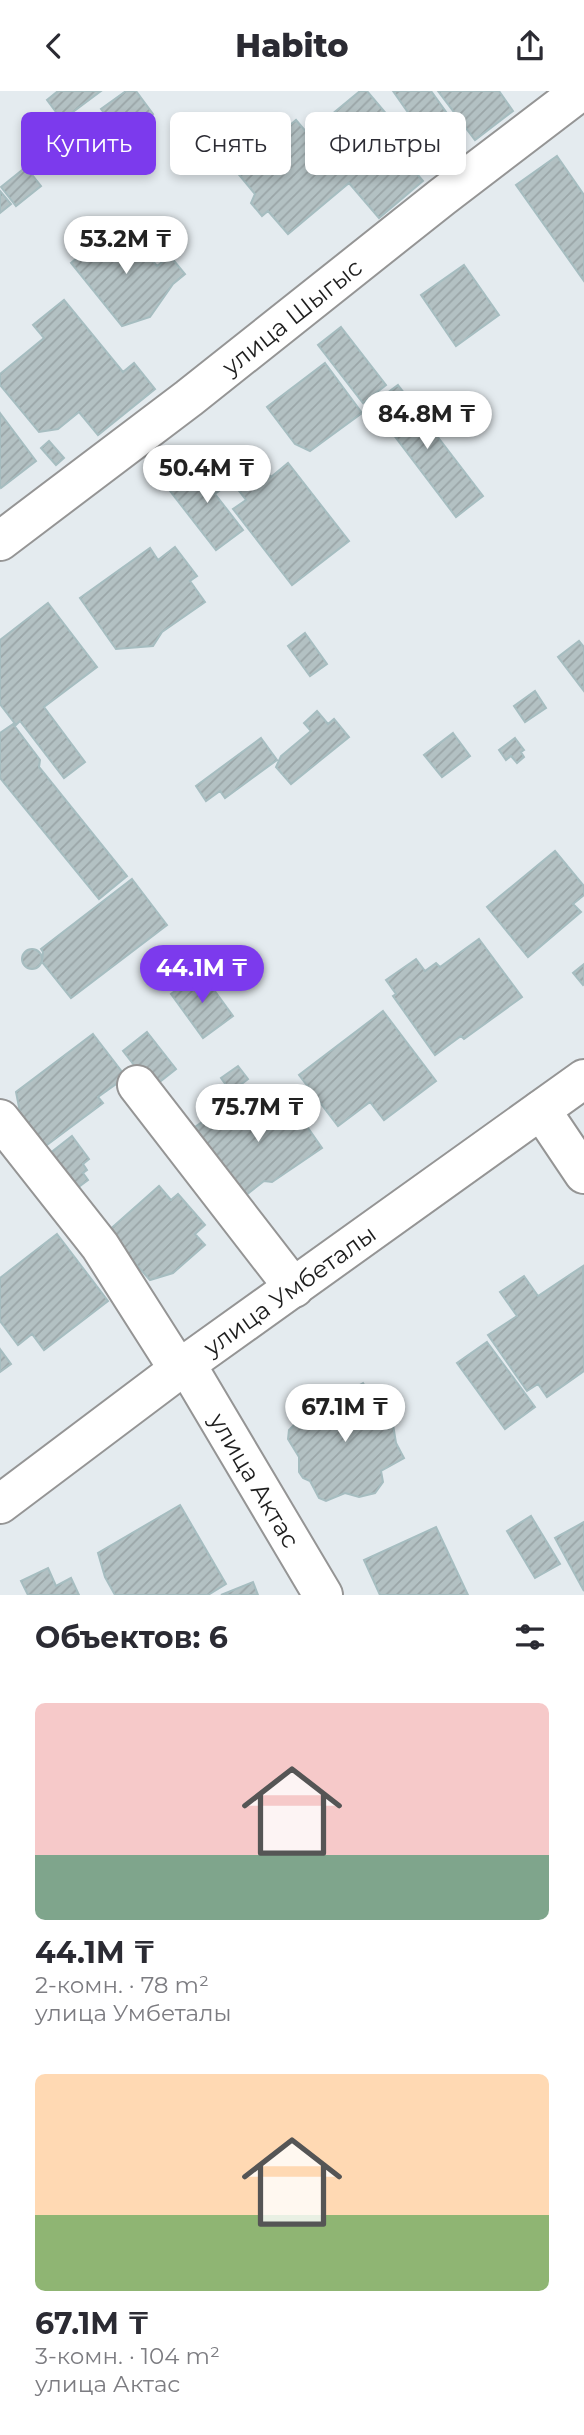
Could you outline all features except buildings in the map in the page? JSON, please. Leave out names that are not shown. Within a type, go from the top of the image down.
[{"type":"street","name":"улица Шыгыс","points":[[0,541],[189,398],[442,197],[581,91]]},
{"type":"street","name":"улица Умбеталы","points":[[5,1491],[183,1367],[584,1079]]},
{"type":"street","points":[[136,1086],[294,1288]]},
{"type":"street","points":[[541,1109],[584,1174]]},
{"type":"street","name":"улица Актас","points":[[0,1119],[100,1246],[183,1367],[323,1595]]}]
